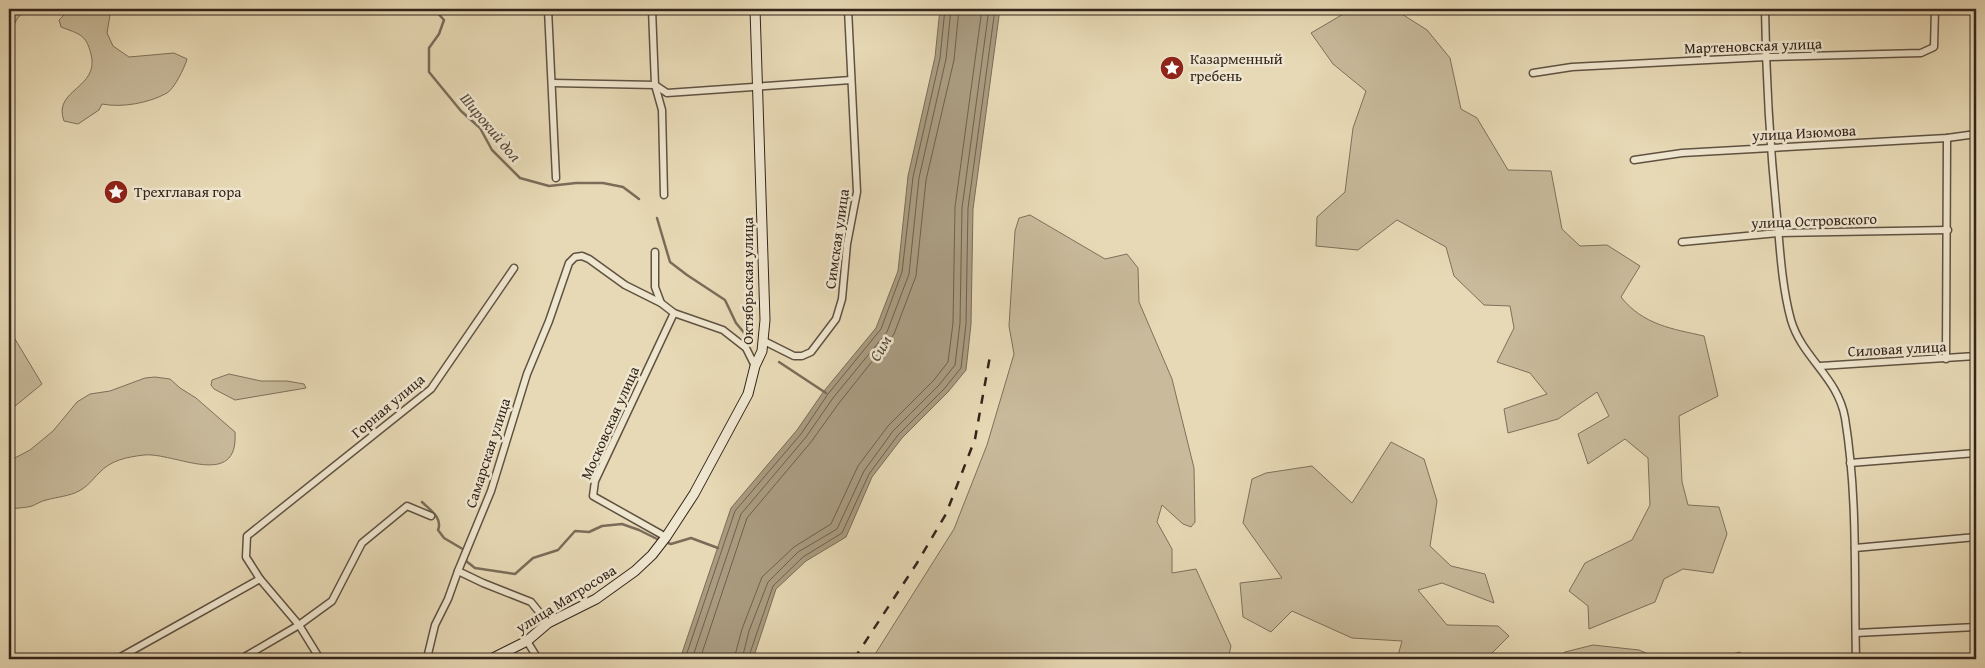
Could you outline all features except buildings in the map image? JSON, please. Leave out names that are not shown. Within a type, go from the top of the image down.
[{"type":"main road","name":"Октябрьская улица","points":[[652,555],[694,494],[735,420],[748,394],[762,352],[764,341],[764,290],[755,9]]},
{"type":"main road","name":"улица Матросова","points":[[491,659],[526,641],[548,623],[596,599],[636,571],[652,555]]},
{"type":"street","points":[[548,9],[556,178]]},
{"type":"street","points":[[652,9],[655,85],[662,110],[664,195]]},
{"type":"street","name":"Симская улица","points":[[764,341],[794,356],[802,356],[811,352],[836,319],[842,299],[846,244],[857,192],[848,9]]},
{"type":"street","points":[[1765,9],[1770,148],[1788,309],[1792,323],[1810,356],[1820,366],[1836,390],[1845,416],[1855,548],[1856,659]]},
{"type":"street","name":"Мартеновская улица","points":[[1533,73],[1572,66],[1766,57],[1921,54],[1934,47],[1935,9]]},
{"type":"street","points":[[553,83],[655,85],[667,93],[850,80]]},
{"type":"street","name":"улица Изюмова","points":[[1634,160],[1682,153],[1947,138],[1976,134]]},
{"type":"street","points":[[1946,358],[1947,138]]},
{"type":"street","name":"улица Островского","points":[[1682,242],[1778,233],[1948,230]]},
{"type":"street","points":[[655,252],[655,286],[661,303],[674,313],[723,330],[746,348],[756,366]]},
{"type":"street","name":"Самарская улица","points":[[429,659],[428,654],[435,625],[448,599],[491,491],[527,374],[549,321],[569,263],[575,257],[582,256],[589,259],[625,285],[661,303]]},
{"type":"street","name":"Горная улица","points":[[260,579],[246,557],[247,536],[431,389],[514,268]]},
{"type":"street","name":"Московская улица","points":[[666,537],[593,496],[595,481],[674,313]]},
{"type":"street","name":"Силовая улица","points":[[1820,366],[1976,356]]},
{"type":"street","points":[[1850,463],[1976,453]]},
{"type":"street","points":[[241,659],[299,625],[332,601],[362,543],[396,514],[408,506],[431,516]]},
{"type":"street","points":[[1855,548],[1976,537]]},
{"type":"street","points":[[458,571],[483,584],[531,602],[548,623]]},
{"type":"street","points":[[117,659],[260,579],[299,625],[320,659]]},
{"type":"street","points":[[1856,633],[1976,627]]},
{"type":"street","points":[[526,641],[538,659]]},
{"type":"shaded area","points":[[9,9],[25,9],[9,34]]},
{"type":"shaded area","points":[[70,9],[111,9],[107,33],[113,46],[129,57],[174,53],[187,59],[182,72],[170,91],[160,97],[144,102],[127,105],[102,104],[99,110],[78,124],[64,121],[62,110],[64,102],[89,75],[92,66],[87,42],[77,33],[61,27],[59,20]]},
{"type":"shaded area","points":[[1346,9],[1394,9],[1427,30],[1450,58],[1461,109],[1477,118],[1508,170],[1551,171],[1562,229],[1580,246],[1607,245],[1640,266],[1621,297],[1639,314],[1649,320],[1670,328],[1704,336],[1718,396],[1679,416],[1682,482],[1688,505],[1719,507],[1727,534],[1713,573],[1683,569],[1664,579],[1655,602],[1589,629],[1588,606],[1569,591],[1585,563],[1632,540],[1650,505],[1648,458],[1625,439],[1588,464],[1578,434],[1609,416],[1597,392],[1558,419],[1508,433],[1504,409],[1547,394],[1530,373],[1497,362],[1514,328],[1510,306],[1484,305],[1454,276],[1446,247],[1397,220],[1358,250],[1316,246],[1317,217],[1345,192],[1353,128],[1366,91],[1333,64],[1311,33],[1345,13]]},
{"type":"shaded area","points":[[1030,215],[1105,259],[1127,254],[1138,268],[1139,302],[1172,379],[1194,468],[1195,522],[1191,527],[1183,524],[1162,505],[1157,522],[1172,549],[1172,573],[1196,569],[1231,646],[1228,659],[872,659],[954,529],[987,445],[1014,354],[1009,326],[1015,231],[1019,218]]},
{"type":"shaded area","points":[[9,329],[42,384],[9,411]]},
{"type":"shaded area","points":[[229,374],[261,381],[287,381],[304,384],[306,388],[235,400],[214,389],[211,385],[212,380]]},
{"type":"shaded area","points":[[145,378],[170,379],[196,398],[235,432],[233,450],[227,460],[216,464],[202,464],[157,456],[144,455],[125,458],[109,465],[85,487],[75,493],[44,500],[32,506],[9,509],[9,461],[30,450],[53,431],[77,402],[90,394],[110,391]]},
{"type":"shaded area","points":[[1391,442],[1424,459],[1437,501],[1430,546],[1451,566],[1485,574],[1494,603],[1442,583],[1418,590],[1447,625],[1498,626],[1509,636],[1486,659],[1397,659],[1402,641],[1352,638],[1292,611],[1271,632],[1243,617],[1240,583],[1282,578],[1243,523],[1252,479],[1266,473],[1312,466],[1352,503]]},
{"type":"shaded area","points":[[1593,645],[1639,650],[1660,659],[1556,659],[1565,652]]},
{"type":"shaded area","points":[[1740,652],[1741,659],[1712,659]]},
{"type":"water","name":"Сим","points":[[940,9],[1000,9],[973,209],[971,324],[966,370],[948,392],[902,438],[872,477],[846,537],[806,561],[776,589],[753,659],[680,659],[731,508],[797,430],[824,391],[876,328],[898,271],[908,176],[935,57]]},
{"type":"waterway","name":"Широкий дол","points":[[434,9],[444,20],[439,34],[429,48],[429,72],[461,111],[480,128],[492,150],[520,178],[549,186],[603,183],[623,187],[639,199]]},
{"type":"waterway","points":[[657,218],[670,262],[725,300],[736,323],[746,335],[749,343]]},
{"type":"waterway","points":[[779,362],[826,393]]},
{"type":"waterway","points":[[422,502],[437,518],[439,522],[438,530],[444,538],[466,551]]},
{"type":"waterway","points":[[467,556],[466,561],[475,568],[515,574],[533,558],[558,550],[575,531],[589,532],[602,526],[622,524],[659,540]]},
{"type":"waterway","points":[[665,542],[671,544],[691,538],[718,548]]},
{"type":"railway","points":[[854,659],[917,563],[946,514],[975,439],[990,356]]},
{"type":"place","name":"Казарменный гребень","points":[[1172,68]]},
{"type":"place","name":"Трехглавая гора","points":[[116,192]]}]
